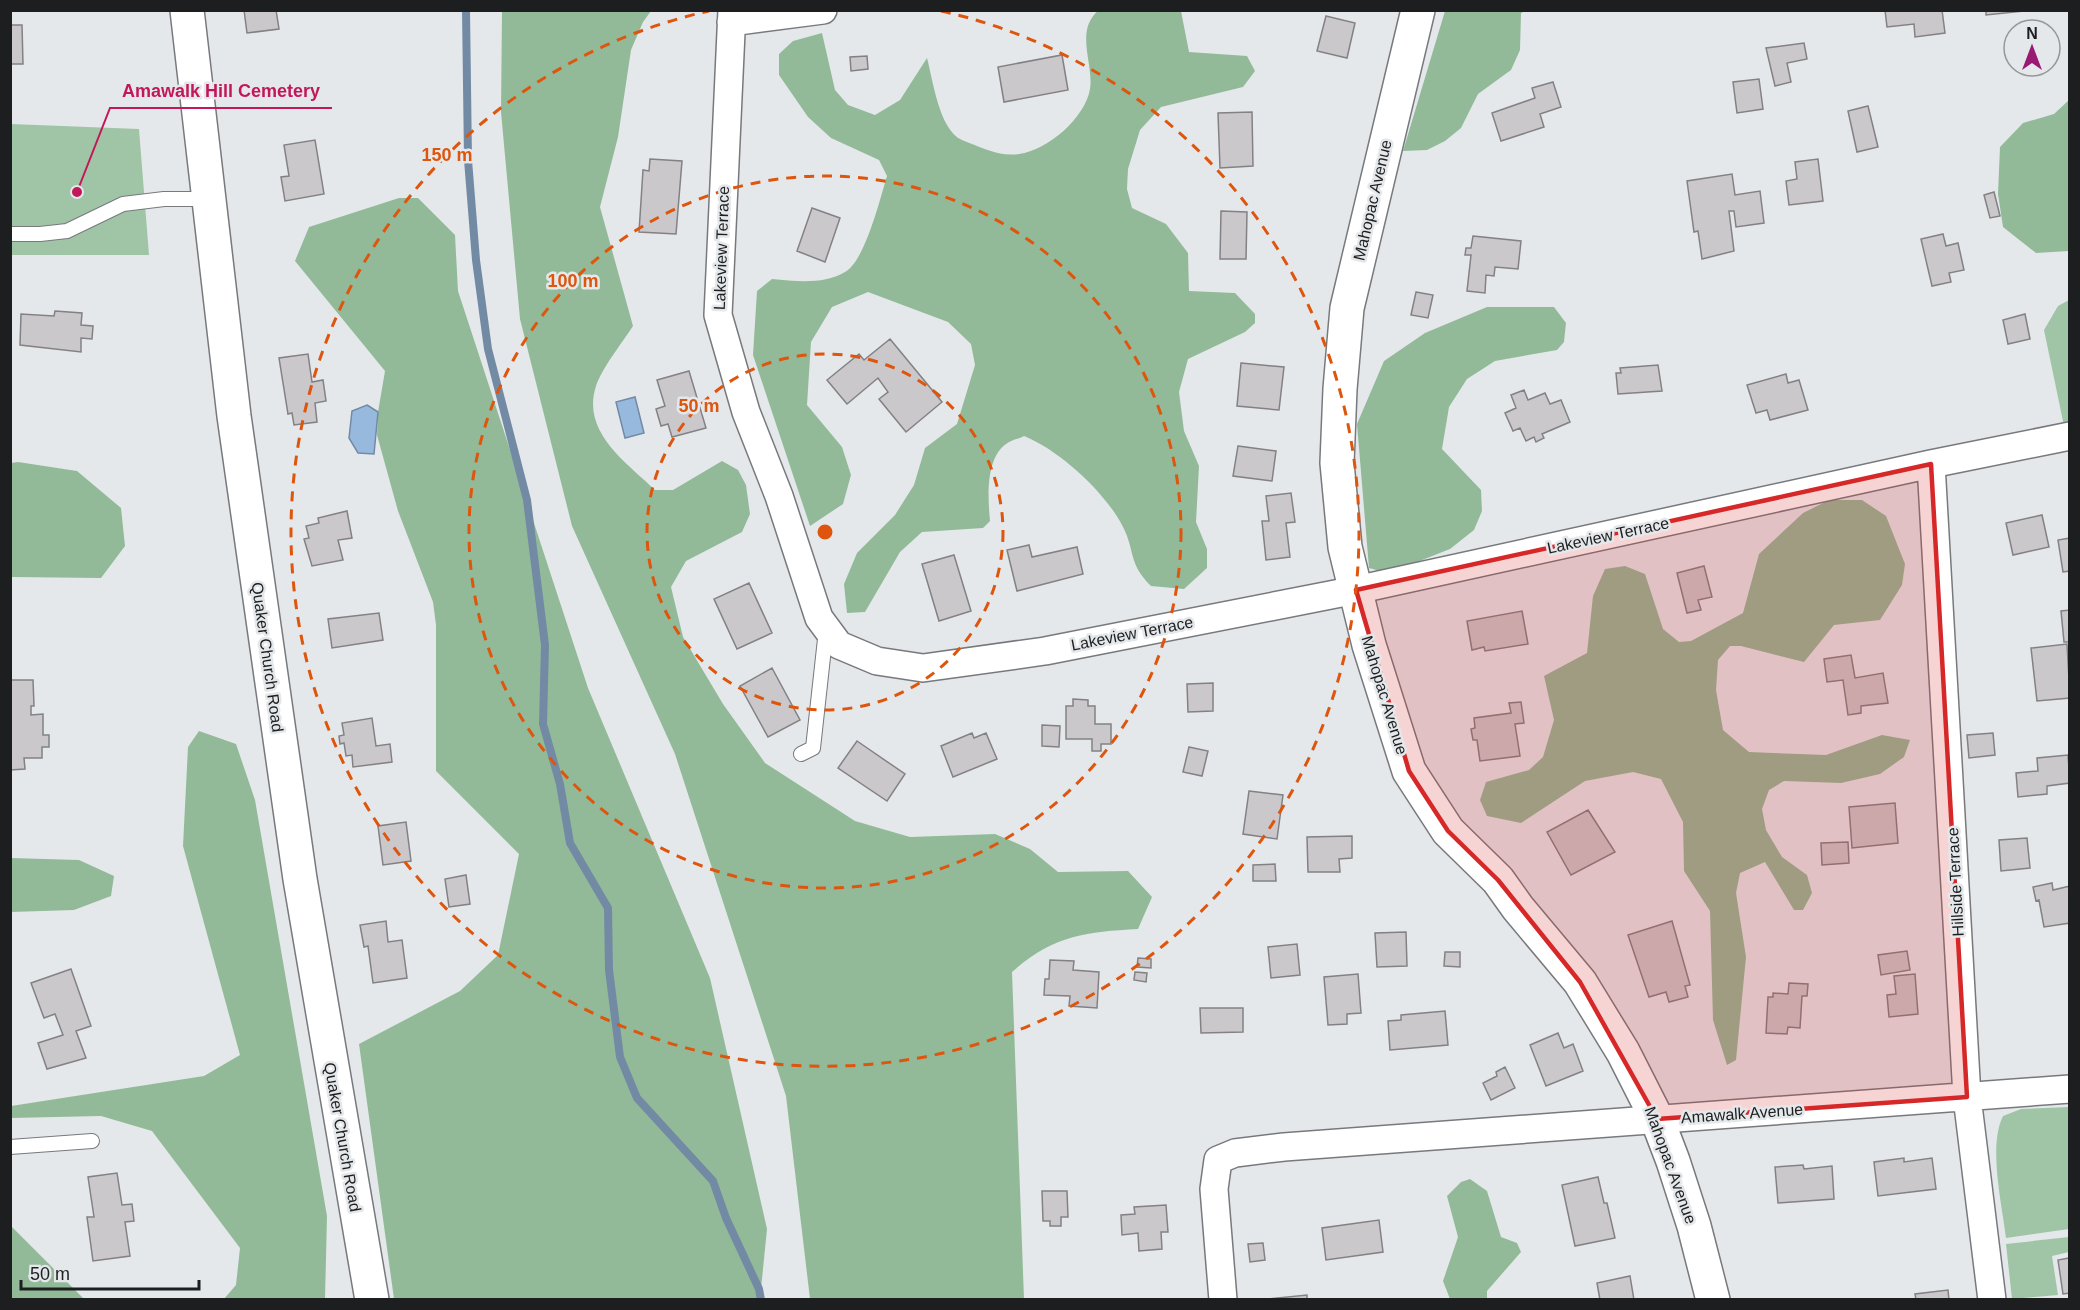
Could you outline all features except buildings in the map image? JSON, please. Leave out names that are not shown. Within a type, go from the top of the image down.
[{"type":"street","name":"Quaker Church Road","points":[[188,10],[234,416],[311,955],[372,1299]]},
{"type":"street","points":[[731,16],[823,10]]},
{"type":"street","name":"Mahopac Avenue","points":[[1418,10],[1347,308],[1337,463],[1345,547],[1369,645],[1409,771],[1448,831],[1498,880],[1518,908],[1580,982],[1623,1052],[1657,1119],[1694,1226],[1713,1299]]},
{"type":"street","name":"Lakeview Terrace","points":[[731,16],[718,315],[746,412],[779,496],[819,618],[839,645],[868,657],[923,668],[1045,651],[1356,590],[1931,464],[2070,436]]},
{"type":"street","name":"Hillside Terrace","points":[[1931,464],[1967,1097],[1992,1299]]},
{"type":"street","name":"Amawalk Avenue","points":[[1223,1299],[1214,1189],[1218,1160],[1235,1153],[2070,1089]]},
{"type":"lane","points":[[10,234],[67,231],[123,204],[164,199],[209,199]]},
{"type":"lane","points":[[801,754],[813,748],[826,628]]},
{"type":"lane","points":[[10,1147],[92,1141]]},
{"type":"highlighted area","points":[[1931,464],[1967,1097],[1657,1119],[1580,982],[1498,880],[1448,831],[1409,771],[1356,590]]},
{"type":"green space","points":[[1099,10],[1181,11],[1189,52],[1247,56],[1255,71],[1243,87],[1161,107],[1140,130],[1128,169],[1127,189],[1132,208],[1166,224],[1188,253],[1189,291],[1235,293],[1255,314],[1255,323],[1245,332],[1188,359],[1179,392],[1184,431],[1199,466],[1196,522],[1207,549],[1207,568],[1184,589],[1151,586],[1138,570],[1122,525],[1104,499],[1066,461],[1038,442],[1024,436],[1006,444],[994,459],[989,480],[990,521],[983,528],[922,532],[900,552],[865,612],[847,613],[844,584],[857,553],[895,515],[914,485],[925,448],[957,424],[975,365],[971,344],[948,322],[868,292],[832,307],[811,342],[807,405],[842,447],[851,475],[843,504],[810,526],[753,355],[757,291],[772,279],[800,281],[828,279],[845,272],[852,266],[871,228],[887,176],[879,160],[831,138],[808,117],[779,75],[779,54],[793,41],[822,33],[835,90],[848,105],[875,115],[900,100],[927,58],[938,104],[954,135],[990,151],[1012,155],[1030,151],[1053,139],[1064,131],[1081,111],[1087,100],[1091,79],[1086,37],[1092,18]]},
{"type":"green space","points":[[502,11],[651,11],[643,22],[631,50],[618,137],[600,207],[633,326],[607,364],[596,386],[593,403],[595,418],[600,432],[609,445],[655,490],[673,490],[722,461],[738,470],[746,485],[750,514],[742,532],[686,561],[671,587],[683,637],[723,704],[765,763],[855,821],[910,837],[995,834],[1030,849],[1058,872],[1128,871],[1152,897],[1138,929],[1086,934],[1056,943],[1042,950],[1012,972],[1024,1299],[810,1299],[786,1096],[675,754],[572,526],[520,319],[501,112]]},
{"type":"green space","points":[[1445,11],[1525,11],[1521,13],[1520,50],[1511,70],[1478,94],[1461,128],[1445,141],[1427,150],[1403,151]]},
{"type":"green space","points":[[2069,100],[2069,251],[2036,253],[2003,227],[1998,194],[2000,147],[2023,123],[2054,114]]},
{"type":"green space","points":[[11,124],[139,129],[149,255],[11,255]]},
{"type":"green space","points":[[399,198],[418,198],[455,235],[458,291],[588,688],[710,978],[767,1229],[760,1299],[394,1299],[359,1044],[460,991],[498,955],[519,854],[436,771],[436,625],[433,602],[398,511],[377,435],[378,412],[385,371],[295,261],[309,227]]},
{"type":"green space","points":[[2069,300],[2069,424],[2064,426],[2044,330],[2058,306]]},
{"type":"green space","points":[[1487,307],[1554,307],[1566,323],[1564,342],[1557,350],[1495,361],[1467,379],[1449,407],[1442,449],[1481,490],[1482,511],[1474,530],[1450,549],[1412,564],[1384,572],[1369,568],[1357,424],[1384,361],[1425,333]]},
{"type":"green space","points":[[18,462],[77,471],[121,508],[125,546],[101,578],[11,577],[11,463]]},
{"type":"green space","points":[[1829,500],[1862,500],[1886,516],[1905,564],[1902,585],[1880,620],[1834,625],[1804,662],[1741,646],[1730,646],[1718,660],[1716,690],[1723,730],[1749,752],[1826,755],[1882,735],[1910,740],[1904,757],[1880,774],[1841,783],[1784,781],[1769,790],[1762,809],[1766,830],[1782,857],[1807,875],[1812,893],[1803,910],[1794,910],[1765,862],[1740,873],[1736,893],[1746,957],[1736,1060],[1727,1065],[1713,1020],[1710,911],[1684,871],[1683,822],[1661,779],[1633,772],[1585,781],[1521,823],[1487,816],[1480,800],[1486,782],[1529,770],[1543,757],[1554,720],[1544,676],[1587,653],[1593,596],[1605,569],[1625,566],[1645,574],[1663,629],[1679,642],[1691,641],[1743,613],[1759,554],[1803,513]]},
{"type":"green space","points":[[199,731],[236,744],[255,800],[327,1216],[325,1299],[224,1299],[236,1285],[240,1248],[152,1131],[101,1116],[11,1118],[11,1106],[204,1076],[240,1055],[183,846],[188,747]]},
{"type":"green space","points":[[11,858],[79,860],[114,876],[111,896],[74,910],[11,912]]},
{"type":"green space","points":[[2069,1107],[2069,1229],[2006,1238],[1996,1159],[1999,1128],[2003,1116],[2021,1109]]},
{"type":"green space","points":[[1470,1179],[1487,1191],[1501,1237],[1517,1243],[1521,1252],[1487,1291],[1487,1299],[1450,1299],[1443,1281],[1458,1237],[1447,1196],[1461,1182]]},
{"type":"green space","points":[[11,1226],[84,1299],[11,1299]]},
{"type":"green space","points":[[2069,1237],[2069,1252],[2052,1256],[2058,1295],[2012,1299],[2006,1244]]},
{"type":"water","points":[[635,397],[644,433],[625,438],[616,402]]},
{"type":"water","points":[[367,405],[378,412],[374,454],[358,453],[349,438],[352,411]]},
{"type":"waterway","points":[[466,10],[468,160],[476,260],[488,349],[527,500],[545,645],[543,724],[560,784],[570,843],[608,908],[609,970],[620,1057],[637,1098],[713,1181],[726,1218],[759,1289],[761,1300]]},
{"type":"place","name":"Amawalk Hill Cemetery","points":[[77,192]]}]
